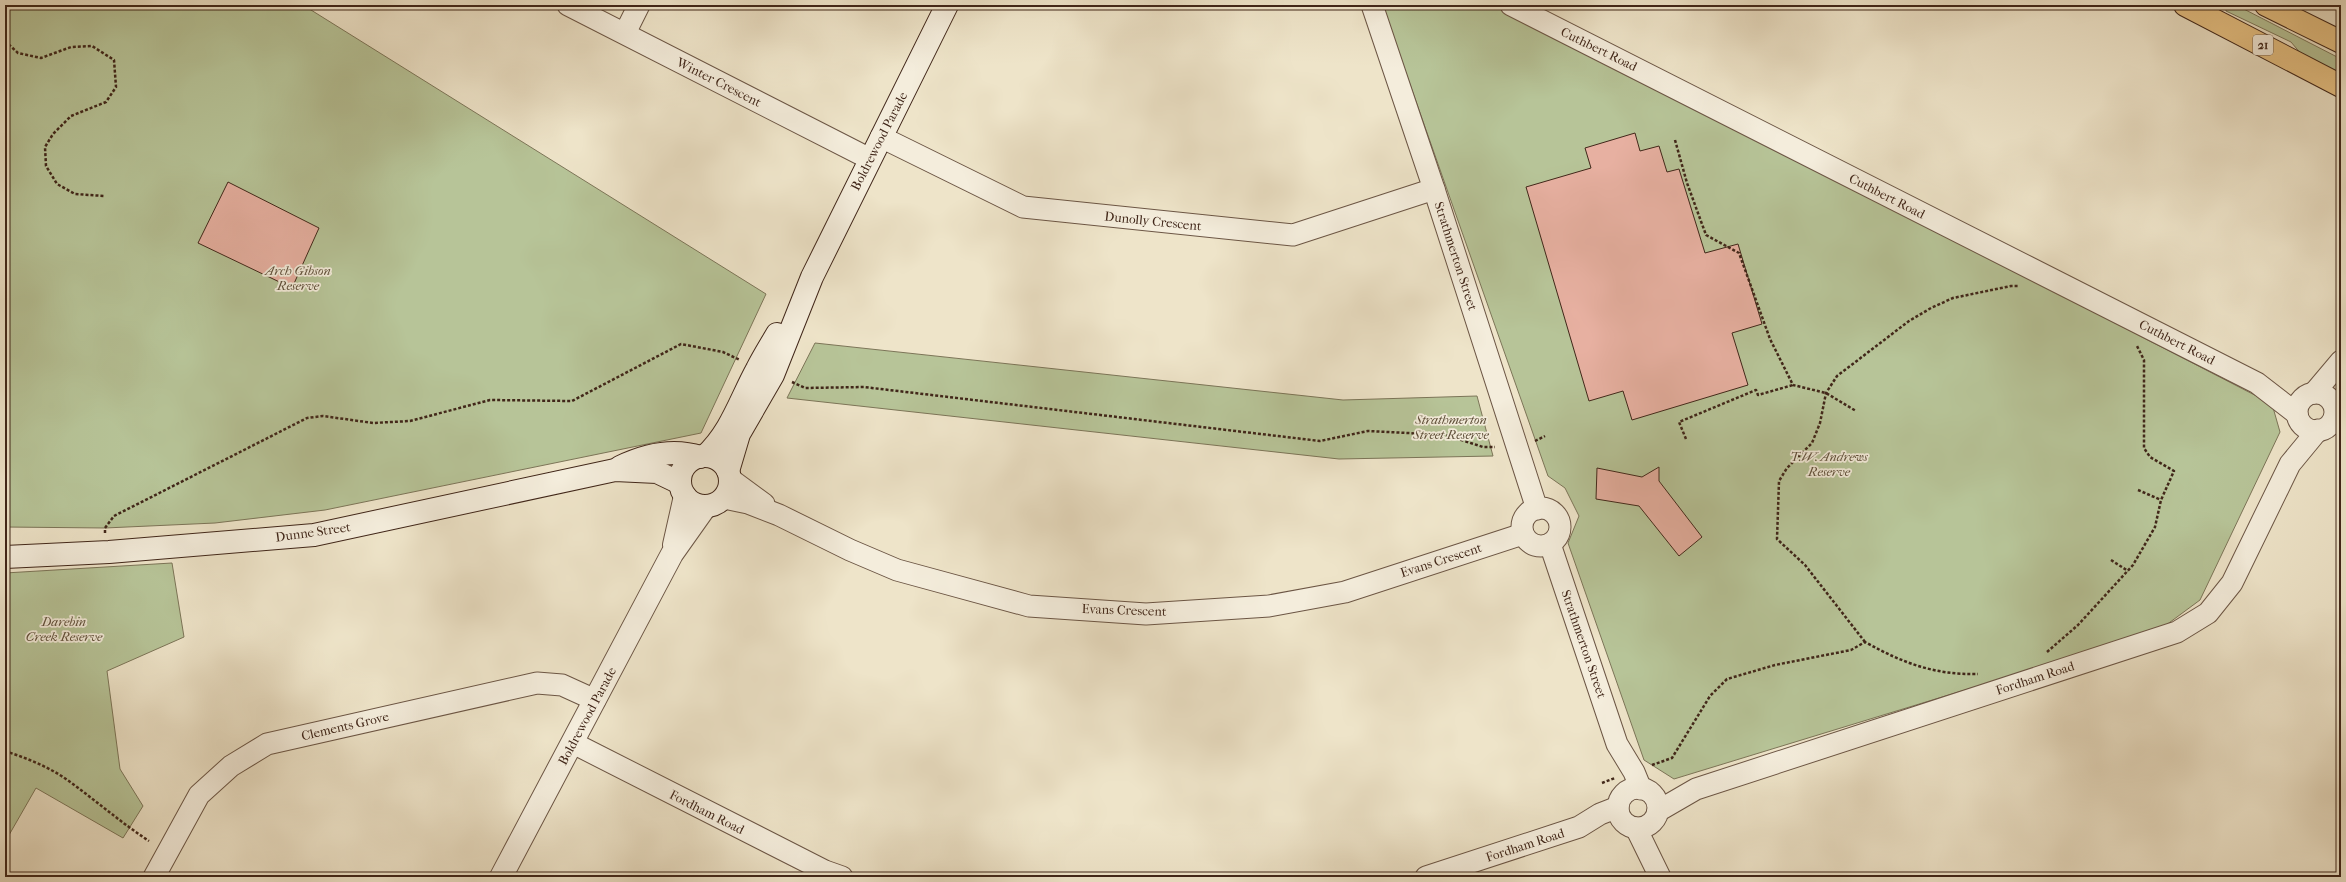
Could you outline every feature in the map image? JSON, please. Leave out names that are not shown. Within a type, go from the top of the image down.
[{"type":"main road","name":"Boldrewood Parade","points":[[501,877],[672,554],[722,489],[739,434],[765,371],[947,5]]},
{"type":"main road","name":"21","points":[[2185,5],[2210,11],[2341,86]]},
{"type":"main road","points":[[2266,5],[2341,42]]},
{"type":"main road","name":"Boldrewood Parade","points":[[702,457],[720,442],[765,371]]},
{"type":"main road","name":"Dunne Street","points":[[5,557],[109,552],[314,535],[615,470],[639,458],[657,454],[676,452],[702,457]]},
{"type":"main road","points":[[702,457],[719,460],[722,489],[694,504],[682,490],[685,467],[702,457]]},
{"type":"main road","name":"Dunne Street","points":[[615,470],[657,472],[682,490]]},
{"type":"main road","name":"Boldrewood Parade","points":[[672,554],[682,490]]},
{"type":"street","name":"Winter Crescent","points":[[568,5],[870,159]]},
{"type":"street","points":[[624,33],[638,5]]},
{"type":"street","name":"Strathmerton Street","points":[[1372,5],[1434,189],[1537,509]]},
{"type":"street","name":"Cuthbert Road","points":[[1511,5],[2264,386],[2324,419],[2326,396],[2264,386]]},
{"type":"street","name":"Dunolly Crescent","points":[[881,137],[1023,207],[1292,235],[1434,189]]},
{"type":"street","points":[[2310,394],[2341,361]]},
{"type":"street","name":"Fordham Road","points":[[1426,877],[1579,827],[1633,800],[1696,789],[2177,632],[2208,612],[2232,583],[2290,464],[2324,419],[2338,385],[2341,366]]},
{"type":"street","name":"Evans Crescent","points":[[722,489],[850,550],[897,570],[1029,606],[1146,614],[1269,606],[1345,592],[1523,534]]},
{"type":"street","points":[[1537,509],[1543,509],[1553,513],[1559,524],[1558,535],[1550,544],[1544,546],[1531,544],[1523,534],[1523,521],[1526,516],[1537,509]]},
{"type":"street","name":"Strathmerton Street","points":[[1550,544],[1617,744],[1633,800],[1659,873]]},
{"type":"street","name":"Clements Grove","points":[[154,877],[199,795],[231,766],[267,744],[537,683],[562,685],[595,700]]},
{"type":"street","name":"Fordham Road","points":[[572,743],[825,871],[842,877]]},
{"type":"path","points":[[5,41],[18,53],[41,58],[71,47],[92,46],[114,60],[116,88],[106,102],[71,116],[53,134],[45,147],[46,166],[57,184],[75,194],[104,196]]},
{"type":"path","points":[[1675,140],[1687,183],[1706,235],[1738,253],[1770,339],[1793,385]]},
{"type":"path","points":[[1984,673],[1960,674],[1919,667],[1903,662],[1865,642],[1805,565],[1777,539],[1779,481],[1787,468],[1812,443],[1820,423],[1826,393],[1837,376],[1909,321],[1931,308],[1953,298],[2011,286],[2024,286]]},
{"type":"path","points":[[2041,656],[2078,625],[2128,571],[2155,527],[2161,500],[2174,471],[2150,457],[2144,448],[2144,360],[2140,349],[2132,340]]},
{"type":"path","points":[[109,552],[105,542],[105,528],[114,516],[307,418],[323,416],[373,423],[410,420],[490,400],[572,401],[681,344],[723,352],[804,388],[864,387],[1320,441],[1368,431],[1446,435],[1483,447],[1518,448],[1545,436]]},
{"type":"path","points":[[1686,439],[1679,422],[1756,390],[1758,395],[1793,385],[1826,393],[1856,412]]},
{"type":"path","points":[[2138,490],[2161,500]]},
{"type":"path","points":[[2111,560],[2128,571]]},
{"type":"path","points":[[1633,800],[1672,758],[1710,696],[1727,679],[1775,666],[1852,650],[1865,642]]},
{"type":"path","points":[[5,751],[31,759],[65,778],[121,823],[149,841]]},
{"type":"green space","name":"Arch Gibson Reserve","points":[[5,5],[303,5],[766,294],[701,433],[325,510],[215,523],[105,528],[5,527]]},
{"type":"green space","name":"T.W. Andrews Reserve","points":[[1382,5],[1499,5],[2272,404],[2280,432],[2200,600],[2158,631],[1674,779],[1644,760],[1568,543],[1579,516],[1565,488],[1548,476]]},
{"type":"green space","points":[[2225,5],[2236,5],[2341,59],[2341,75],[2302,55],[2291,42],[2226,11]]},
{"type":"green space","name":"Strathmerton Street Reserve","points":[[815,343],[1343,400],[1477,396],[1493,456],[1339,459],[787,398]]},
{"type":"green space","name":"Darebin Creek Reserve","points":[[172,563],[184,637],[107,671],[120,769],[143,806],[123,838],[36,788],[5,842],[5,573]]},
{"type":"building","points":[[1635,133],[1640,151],[1659,146],[1667,172],[1679,169],[1705,253],[1738,244],[1762,324],[1732,333],[1748,385],[1632,420],[1623,391],[1589,401],[1526,187],[1591,168],[1585,148]]},
{"type":"building","points":[[228,182],[319,228],[292,288],[198,243]]},
{"type":"building","points":[[1659,467],[1659,481],[1702,537],[1679,556],[1639,506],[1596,499],[1597,468],[1642,477]]}]
